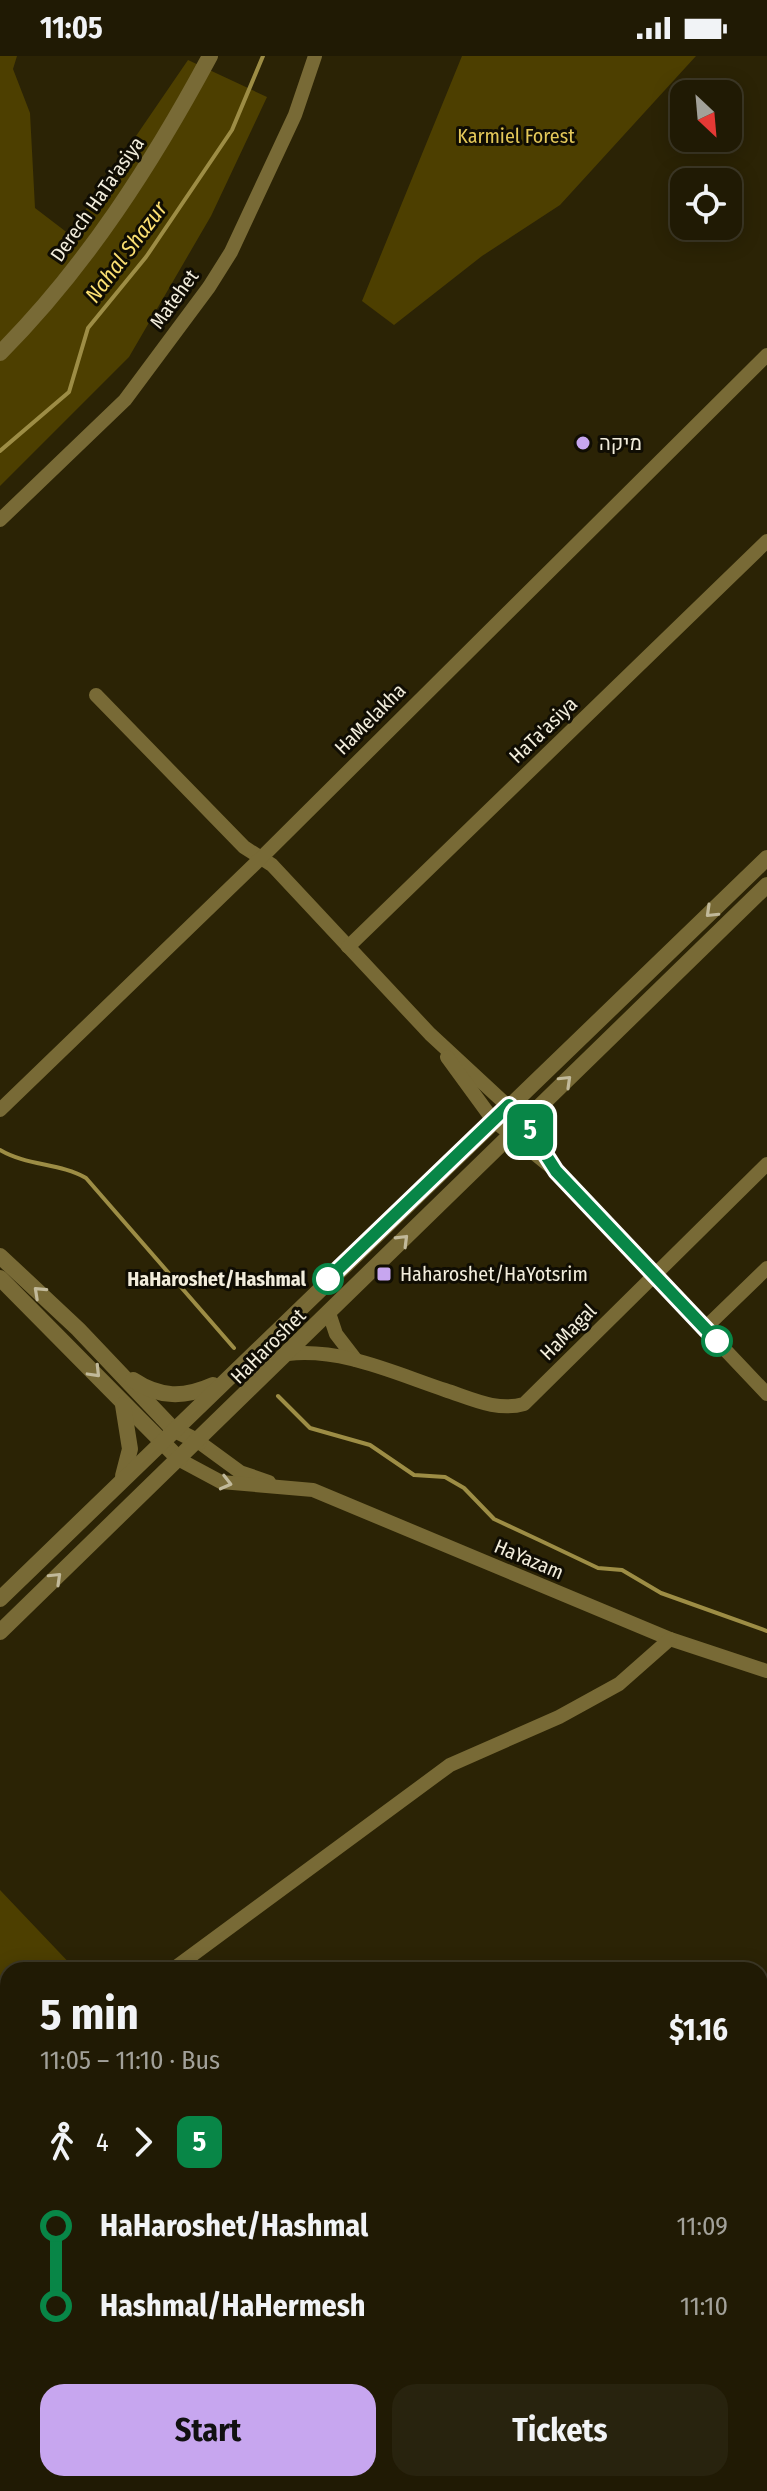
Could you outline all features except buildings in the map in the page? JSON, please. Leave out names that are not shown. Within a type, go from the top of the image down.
[{"type":"street","name":"Derech HaTa'asiya","points":[[0,353],[54,294],[134,186],[210,56]]},
{"type":"street","name":"Matehet","points":[[0,520],[125,400],[209,287],[231,252],[295,115],[315,56]]},
{"type":"street","name":"HaMelakha","points":[[0,1110],[261,858],[767,355]]},
{"type":"street","name":"HaTa'asiya","points":[[348,947],[767,541]]},
{"type":"street","points":[[96,695],[244,847],[272,865],[430,1034],[509,1105],[524,1121],[556,1171]]},
{"type":"street","name":"HaHaroshet","points":[[0,1599],[767,858]]},
{"type":"street","name":"HaHaroshet","points":[[0,1632],[199,1442],[767,885]]},
{"type":"street","points":[[430,1034],[493,1120],[556,1171],[767,1394]]},
{"type":"street","name":"HaMagal","points":[[288,1354],[312,1351],[356,1360],[487,1404],[524,1404],[767,1164]]},
{"type":"street","name":"HaYazam","points":[[0,1256],[78,1329],[173,1429],[199,1442],[240,1472],[277,1485]]},
{"type":"street","points":[[705,1328],[767,1268]]},
{"type":"street","name":"HaYazam","points":[[0,1278],[60,1336],[160,1442],[180,1460],[221,1482],[239,1486],[277,1485],[313,1490],[670,1639],[767,1671]]},
{"type":"street","points":[[329,1313],[336,1334],[356,1360]]},
{"type":"street","points":[[60,1336],[78,1329]]},
{"type":"street","points":[[120,1372],[145,1388],[176,1396],[197,1392],[225,1380]]},
{"type":"street","points":[[121,1400],[130,1449],[121,1480]]},
{"type":"street","points":[[183,1962],[450,1765],[559,1717],[619,1684],[670,1639]]},
{"type":"green space","points":[[0,56],[17,56],[13,69],[30,113],[35,208],[69,234],[188,60],[267,97],[211,216],[129,357],[0,486]]},
{"type":"green space","name":"Karmiel Forest","points":[[462,56],[696,56],[674,80],[670,80],[670,84],[560,205],[482,256],[394,325],[362,301]]},
{"type":"green space","points":[[0,1890],[68,1962],[0,1962]]},
{"type":"waterway","name":"Nahal Shazur","points":[[0,451],[69,392],[88,328],[146,257],[232,130],[263,56]]},
{"type":"waterway","points":[[0,1150],[86,1178],[234,1348]]},
{"type":"waterway","points":[[278,1396],[310,1428],[370,1445],[414,1475],[445,1477],[464,1488],[494,1519],[598,1568],[622,1570],[661,1593],[767,1631]]},
{"type":"bus line","name":"5","points":[[328,1279],[509,1105],[524,1121],[556,1171],[717,1341]]},
{"type":"place","name":"מיקה","points":[[583,443]]},
{"type":"place","name":"Haharoshet/HaYotsrim","points":[[384,1274]]},
{"type":"place","name":"HaHaroshet/Hashmal","points":[[328,1279]]}]
